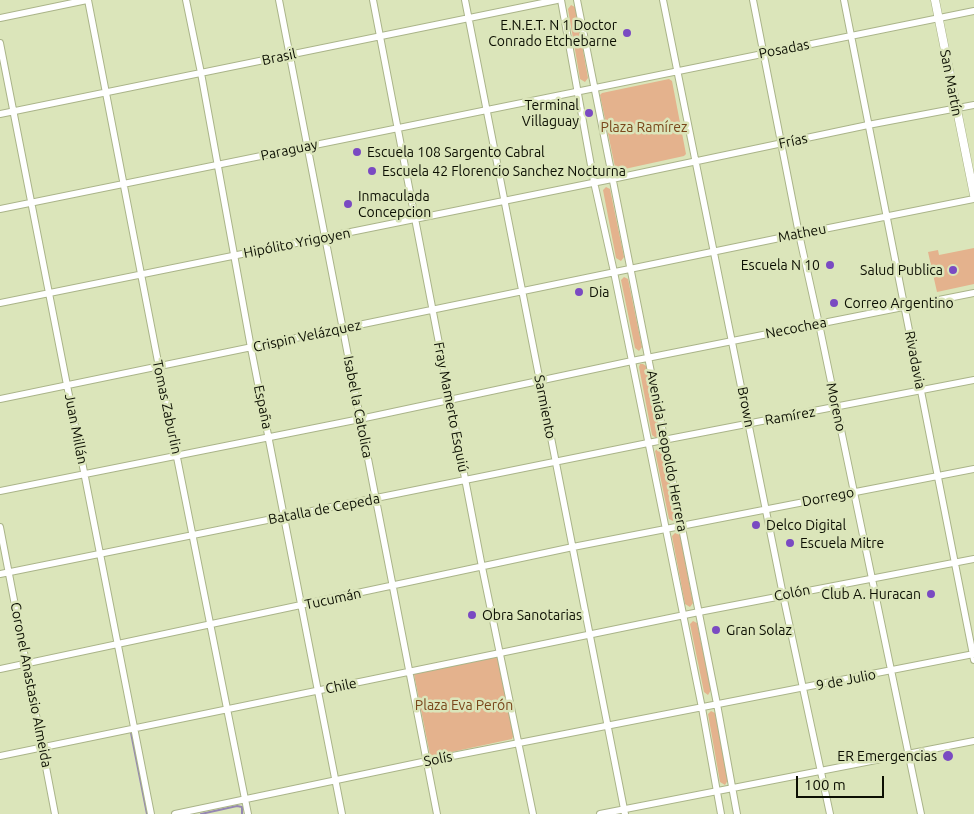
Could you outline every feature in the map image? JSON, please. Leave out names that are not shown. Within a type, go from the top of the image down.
[{"type":"main road","name":"San Martín","points":[[935,0],[974,194]]},
{"type":"street","points":[[0,18],[88,0]]},
{"type":"street","name":"Tomas Zaburlin","points":[[88,0],[226,710],[248,814]]},
{"type":"street","name":"España","points":[[186,0],[251,348],[342,814]]},
{"type":"street","name":"Isabel la Catolica","points":[[279,0],[437,814]]},
{"type":"street","name":"Fray Mamerto Esquiú","points":[[373,0],[482,567],[533,814]]},
{"type":"street","name":"Sarmiento","points":[[465,0],[624,812]]},
{"type":"street","name":"Brasil","points":[[0,114],[559,0]]},
{"type":"street","name":"Avenida Leopoldo Herrera","points":[[559,0],[594,182],[702,708],[721,814]]},
{"type":"street","name":"Avenida Leopoldo Herrera","points":[[577,0],[699,612],[737,814]]},
{"type":"street","name":"Brown","points":[[663,0],[783,595],[830,814]]},
{"type":"street","name":"Moreno","points":[[753,0],[799,234],[892,671],[920,814]]},
{"type":"street","name":"Rivadavia","points":[[844,0],[974,656]]},
{"type":"street","name":"Posadas","points":[[594,88],[974,11]]},
{"type":"street","name":"Juan Millán","points":[[0,44],[152,814]]},
{"type":"street","points":[[577,92],[594,88]]},
{"type":"street","name":"Paraguay","points":[[0,209],[577,92]]},
{"type":"street","name":"Frías","points":[[594,182],[974,105]]},
{"type":"street","name":"Hipólito Yrigoyen","points":[[0,303],[594,182]]},
{"type":"street","name":"Matheu","points":[[614,272],[974,199]]},
{"type":"street","name":"Crispin Velázquez","points":[[0,399],[614,272]]},
{"type":"street","name":"Necochea","points":[[0,491],[360,419],[540,380],[974,292]]},
{"type":"street","name":"Ramírez","points":[[648,443],[974,380]]},
{"type":"street","name":"Batalla de Cepeda","points":[[0,574],[648,443]]},
{"type":"street","name":"Dorrego","points":[[665,530],[974,469]]},
{"type":"street","name":"Coronel Anastasio Almeida","points":[[0,527],[55,814]]},
{"type":"street","name":"Tucumán","points":[[0,669],[573,547],[665,530]]},
{"type":"street","name":"Colón","points":[[682,616],[974,559]]},
{"type":"street","name":"Chile","points":[[0,756],[682,616]]},
{"type":"street","name":"9 de Julio","points":[[702,708],[974,656]]},
{"type":"street","name":"Solís","points":[[175,814],[519,742],[702,708]]},
{"type":"street","points":[[600,814],[624,812],[732,787],[974,741]]},
{"type":"green space","points":[[571,5],[575,7],[588,78],[585,82],[580,79],[568,9]]},
{"type":"green space","name":"Plaza Ramírez","points":[[669,79],[672,81],[686,154],[620,170],[615,167],[600,95]]},
{"type":"green space","points":[[606,187],[610,189],[624,257],[621,261],[616,258],[603,190]]},
{"type":"green space","name":"Salud Publica","points":[[974,248],[974,284],[937,292],[928,252],[938,250],[939,255]]},
{"type":"green space","points":[[624,277],[628,279],[642,347],[639,351],[635,348],[621,280]]},
{"type":"green space","points":[[640,364],[646,366],[659,433],[656,438],[652,435]]},
{"type":"green space","points":[[658,448],[662,450],[676,517],[673,521],[669,519],[655,451]]},
{"type":"green space","points":[[675,533],[680,535],[693,603],[690,607],[685,604],[672,536]]},
{"type":"green space","points":[[693,621],[697,623],[711,690],[708,695],[704,692],[690,624]]},
{"type":"green space","name":"Plaza Eva Perón","points":[[495,656],[498,659],[514,734],[512,739],[433,756],[430,755],[415,672]]},
{"type":"green space","points":[[711,711],[715,713],[728,780],[725,785],[720,782],[708,714]]},
{"type":"waterway","points":[[131,733],[147,814]]},
{"type":"waterway","points":[[201,814],[237,806],[242,807],[242,814]]},
{"type":"place","name":"E.N.E.T. N 1 Doctor Conrado Etchebarne","points":[[627,33]]},
{"type":"place","name":"Terminal Villaguay","points":[[589,113]]},
{"type":"place","name":"Escuela 108 Sargento Cabral","points":[[357,152]]},
{"type":"place","name":"Escuela 42 Florencio Sanchez Nocturna","points":[[372,171]]},
{"type":"place","name":"Inmaculada Concepcion","points":[[348,204]]},
{"type":"place","name":"Escuela N 10","points":[[830,265]]},
{"type":"place","name":"Salud Publica","points":[[953,270]]},
{"type":"place","name":"Dia","points":[[579,292]]},
{"type":"place","name":"Correo Argentino","points":[[834,303]]},
{"type":"place","name":"Delco Digital","points":[[756,525]]},
{"type":"place","name":"Escuela Mitre","points":[[790,543]]},
{"type":"place","name":"Club A. Huracan","points":[[931,594]]},
{"type":"place","name":"Obra Sanotarias","points":[[472,615]]},
{"type":"place","name":"Gran Solaz","points":[[716,630]]},
{"type":"place","name":"ER Emergencias","points":[[948,756]]}]
